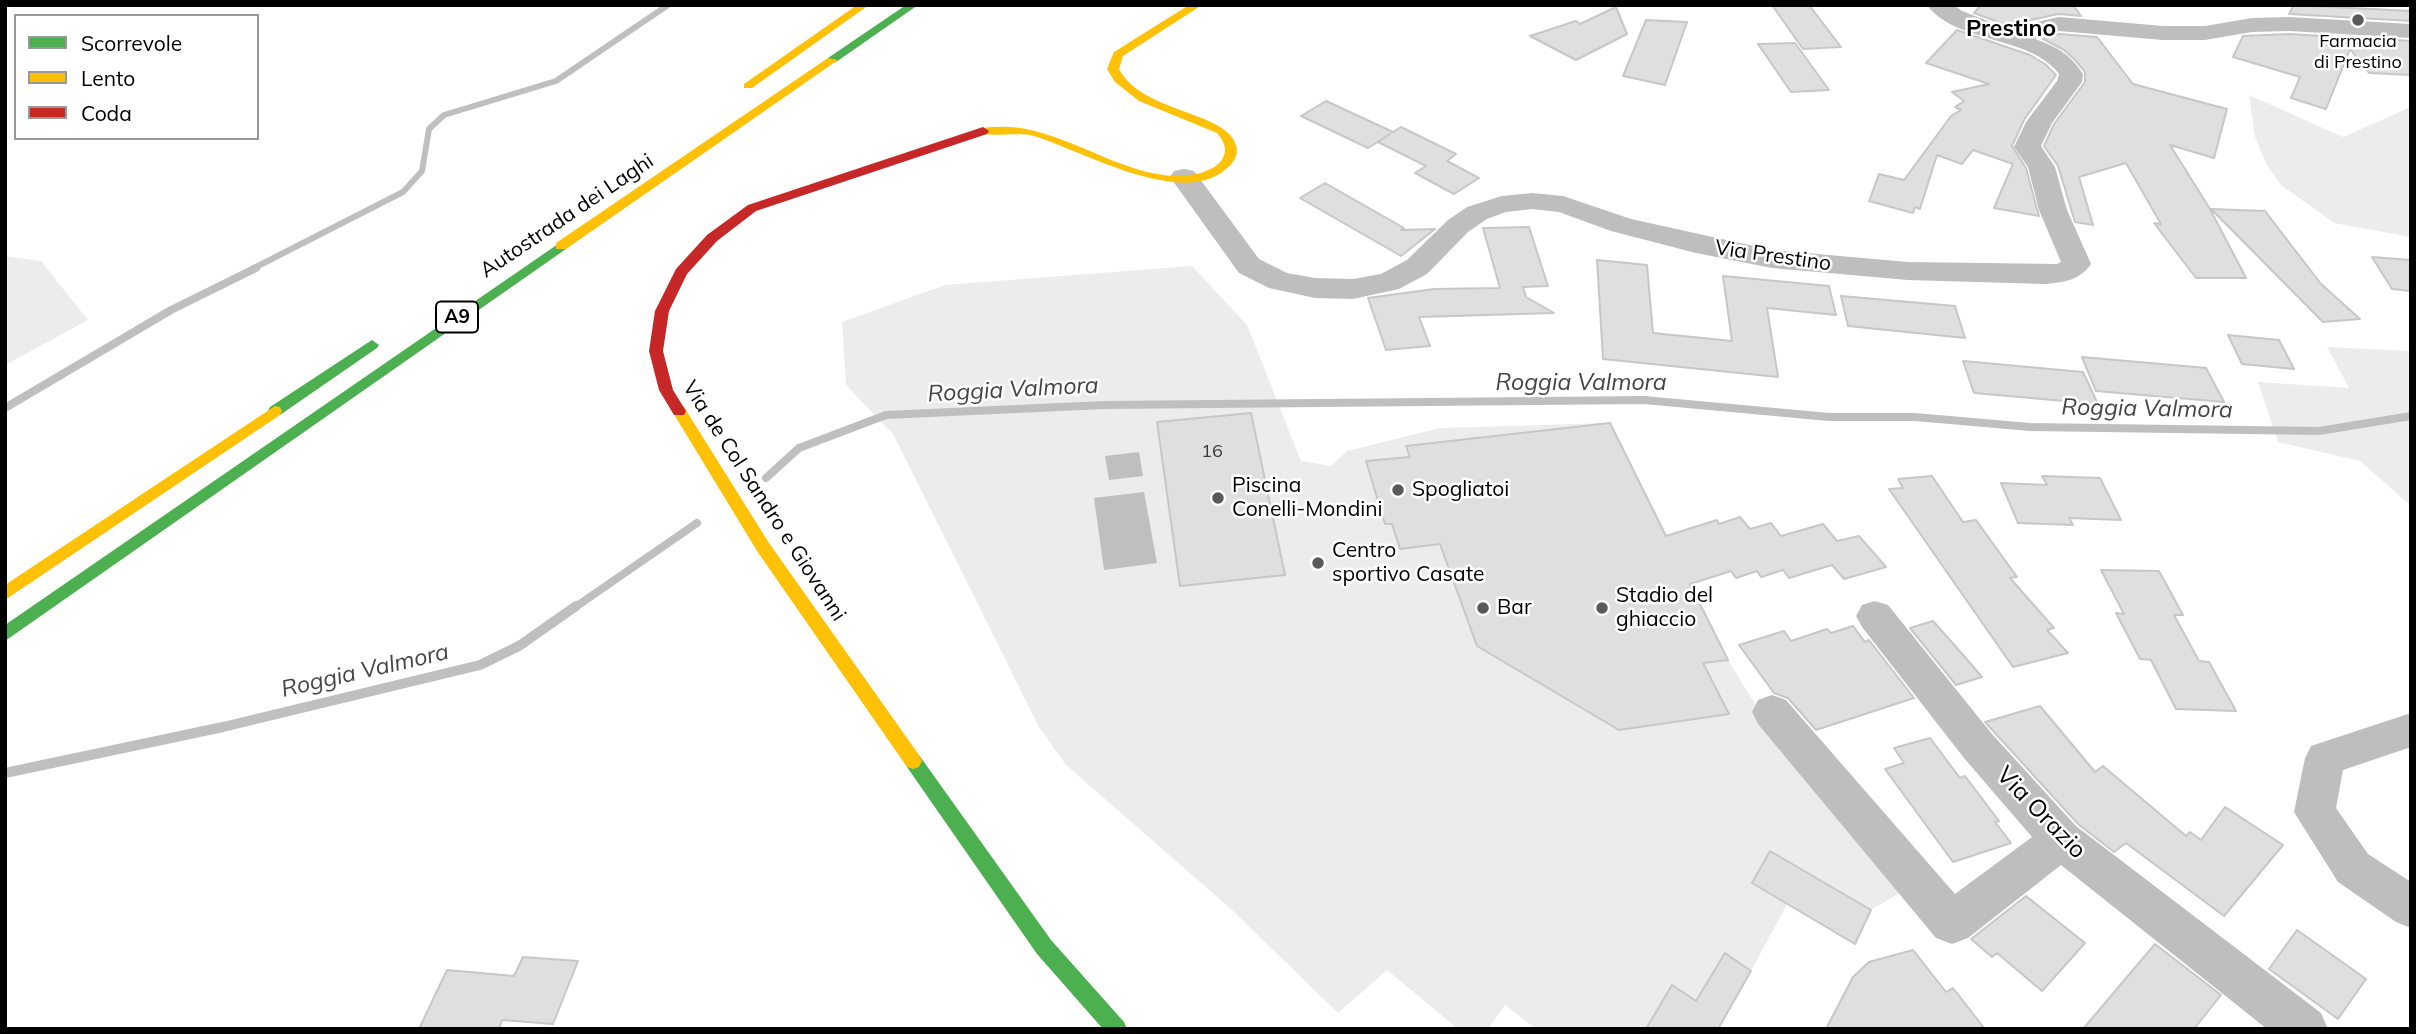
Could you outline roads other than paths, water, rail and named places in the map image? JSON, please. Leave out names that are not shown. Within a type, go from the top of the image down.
[{"type":"main road","points":[[730,99],[864,5]]},
{"type":"main road","name":"Autostrada dei Laghi","points":[[5,634],[494,291],[914,5]]},
{"type":"main road","name":"Via de Col Sandro e Giovanni","points":[[1117,1029],[1044,947],[763,547],[666,390],[656,351],[662,310],[681,272],[712,238],[752,208],[976,132],[1007,129],[1037,133],[1154,176],[1170,179],[1203,176],[1226,163],[1232,154],[1232,144],[1227,135],[1218,128],[1135,93],[1122,85],[1114,75],[1113,64],[1118,54],[1197,5]]},
{"type":"main road","points":[[5,594],[385,336]]},
{"type":"street","name":"Via Prestino","points":[[1184,177],[1249,266],[1279,281],[1315,288],[1353,289],[1389,282],[1417,267],[1458,226],[1477,213],[1502,204],[1532,201],[1563,204],[1621,225],[1772,259],[1908,271],[2045,275],[2064,273],[2076,264],[2050,202],[2047,176],[2041,161],[2027,146],[2039,122],[2069,82],[2071,74],[2052,54],[2017,38],[1954,16],[1939,5]]},
{"type":"street","points":[[2271,5],[2344,27]]},
{"type":"street","points":[[2017,38],[2040,28],[2059,24],[2163,33],[2205,33],[2252,25],[2411,31]]},
{"type":"street","name":"Via Orazio","points":[[1875,616],[1978,746],[2061,840],[2305,1029]]},
{"type":"street","points":[[1772,712],[1952,923],[2061,840]]},
{"type":"street","points":[[2411,730],[2325,758],[2315,812],[2353,868],[2411,907]]},
{"type":"waterway","points":[[252,269],[403,192],[422,171],[429,129],[444,115],[556,81],[668,5]]},
{"type":"waterway","points":[[5,408],[171,310],[256,268]]},
{"type":"waterway","name":"Roggia Valmora","points":[[766,478],[799,448],[886,415],[1104,405],[1644,400],[1829,417],[1915,417],[2030,427],[2319,431],[2411,416]]},
{"type":"waterway","name":"Roggia Valmora","points":[[574,608],[697,523]]},
{"type":"waterway","name":"Roggia Valmora","points":[[5,773],[223,727],[480,665],[519,646],[576,606]]},
{"type":"place","name":"Farmacia di Prestino","points":[[2358,20]]},
{"type":"place","name":"Spogliatoi","points":[[1398,490]]},
{"type":"place","name":"Piscina Conelli-Mondini","points":[[1218,498]]},
{"type":"place","name":"Centro sportivo Casate","points":[[1318,563]]},
{"type":"place","name":"Bar","points":[[1483,608]]},
{"type":"place","name":"Stadio del ghiaccio","points":[[1602,608]]},
{"type":"district","name":"Prestino","points":[[2011,29]]}]
